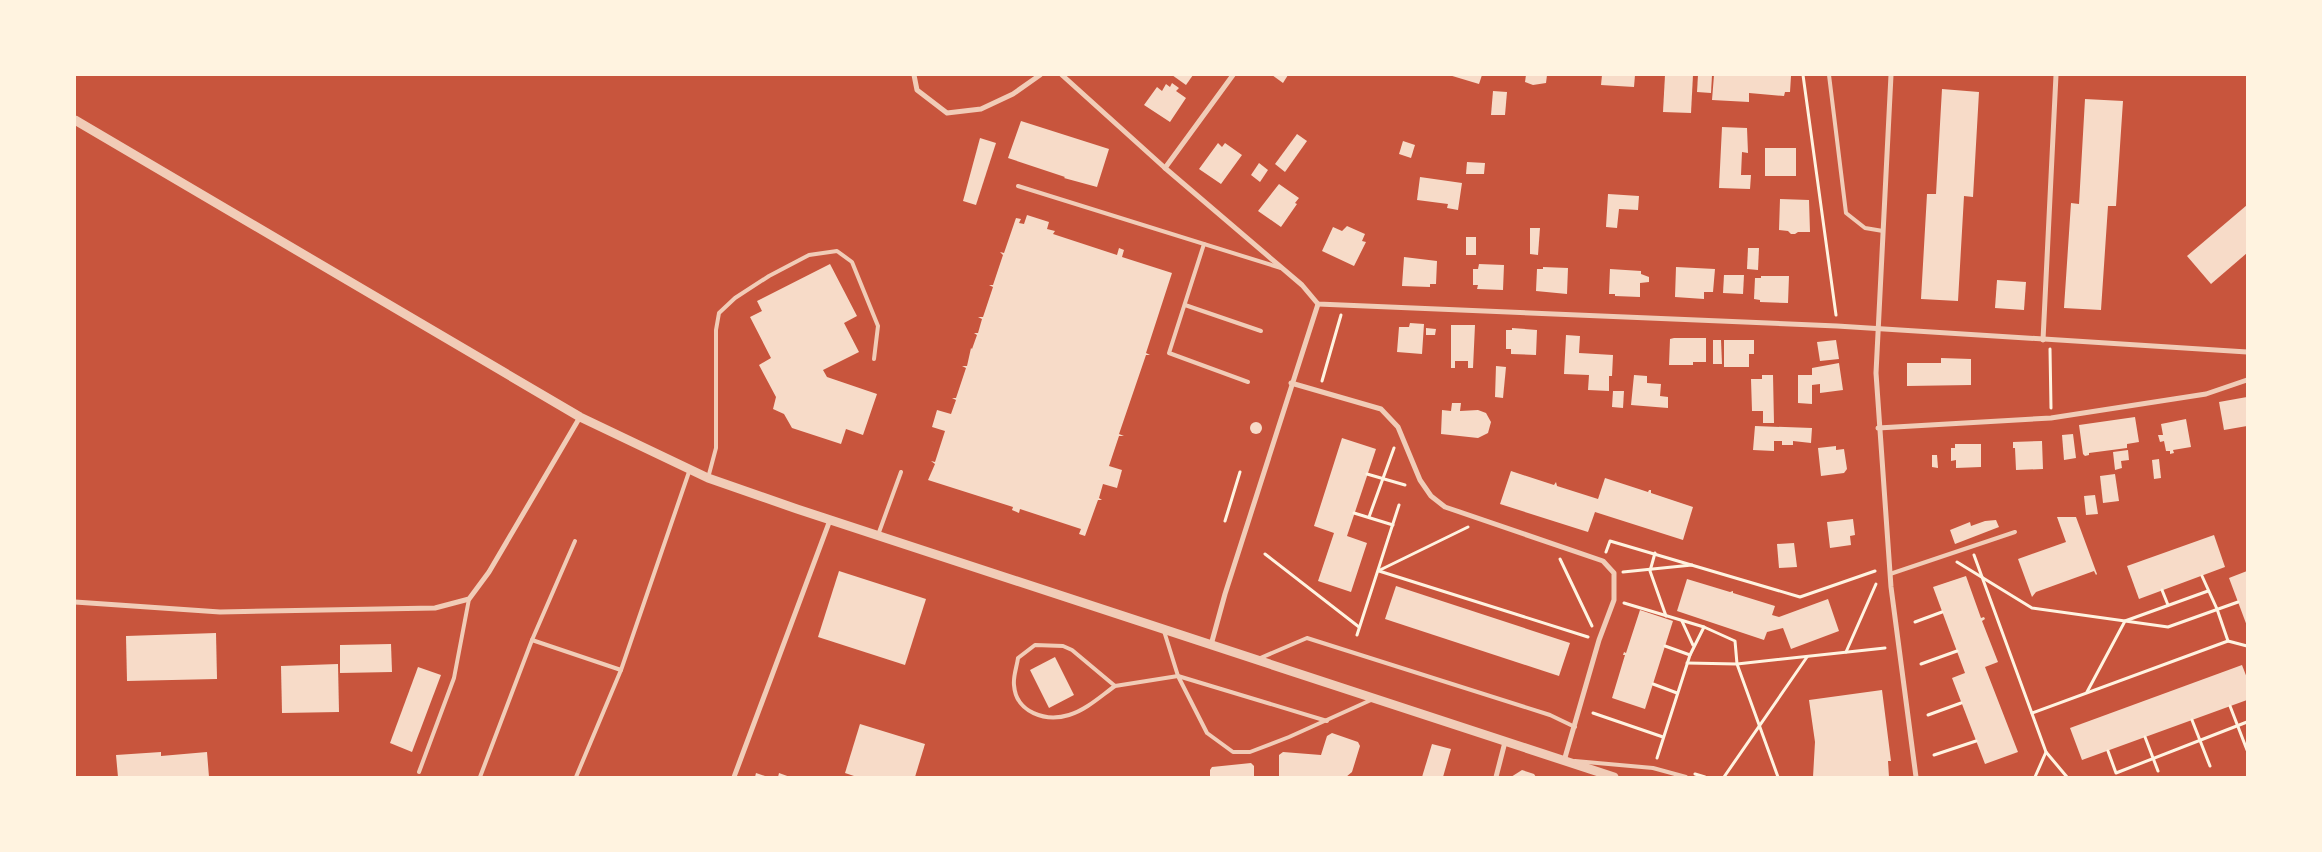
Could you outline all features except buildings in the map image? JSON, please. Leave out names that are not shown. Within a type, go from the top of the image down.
[{"type":"street","points":[[914,75],[917,90],[947,113],[981,109],[1013,94],[1040,75]]},
{"type":"street","points":[[1062,75],[1165,168],[1302,285],[1318,304],[1879,329],[2247,352]]},
{"type":"street","points":[[1165,168],[1233,75]]},
{"type":"street","points":[[1891,75],[1876,373],[1878,428],[1890,574],[1916,777]]},
{"type":"street","points":[[2043,340],[2056,75]]},
{"type":"street","points":[[75,120],[580,417],[708,478],[1164,631],[1614,777]]},
{"type":"street","points":[[1211,646],[1225,594],[1292,383],[1309,338],[1318,304]]},
{"type":"street","points":[[1878,428],[2051,418],[2206,394],[2247,380]]},
{"type":"street","points":[[1292,383],[1381,409],[1386,413],[1404,438],[1420,480],[1432,496],[1445,506],[1603,561],[1614,573],[1614,600],[1598,640],[1564,761]]},
{"type":"street","points":[[75,602],[229,612],[435,608],[469,599],[489,572],[580,417]]},
{"type":"street","points":[[734,777],[830,520]]},
{"type":"street","points":[[1496,777],[1505,742]]},
{"type":"lane","points":[[1829,75],[1846,213],[1865,228],[1883,231]]},
{"type":"lane","points":[[1018,186],[1281,268]]},
{"type":"lane","points":[[1204,244],[1169,353],[1248,382]]},
{"type":"lane","points":[[708,478],[716,448],[716,330],[719,312],[734,298],[769,276],[809,255],[837,251],[852,262],[878,326],[874,359]]},
{"type":"lane","points":[[1184,305],[1261,332]]},
{"type":"lane","points":[[576,777],[621,670],[690,469]]},
{"type":"lane","points":[[878,535],[901,472]]},
{"type":"lane","points":[[1890,574],[2015,532]]},
{"type":"lane","points":[[480,777],[532,640],[575,541]]},
{"type":"lane","points":[[419,772],[454,678],[469,599]]},
{"type":"lane","points":[[1164,631],[1178,676],[1207,732],[1233,752],[1250,752],[1327,721],[1373,699]]},
{"type":"lane","points":[[1254,660],[1307,638],[1550,715],[1575,726]]},
{"type":"lane","points":[[532,640],[621,670]]},
{"type":"lane","points":[[1115,686],[1072,650],[1063,646],[1035,644],[1018,658],[1014,684],[1018,700],[1029,710],[1044,718],[1069,715],[1086,708],[1115,686],[1178,676],[1327,721]]},
{"type":"lane","points":[[1564,761],[1589,761],[1653,768],[1686,777]]},
{"type":"path","points":[[1803,75],[1836,319]]},
{"type":"path","points":[[1321,384],[1342,312]]},
{"type":"path","points":[[2050,350],[2051,396]]},
{"type":"path","points":[[1369,517],[1394,447]]},
{"type":"path","points":[[1225,521],[1240,472]]},
{"type":"path","points":[[1367,474],[1404,485]]},
{"type":"path","points":[[1357,635],[1399,505]]},
{"type":"path","points":[[1354,513],[1393,525]]},
{"type":"path","points":[[1379,571],[1459,532]]},
{"type":"path","points":[[1603,561],[1610,541],[1800,597],[1875,570]]},
{"type":"path","points":[[1552,544],[1598,640]]},
{"type":"path","points":[[1971,547],[2046,752],[2067,777]]},
{"type":"path","points":[[1655,553],[1650,571],[1666,616]]},
{"type":"path","points":[[1265,554],[1359,627]]},
{"type":"path","points":[[1946,556],[2032,608],[2168,627],[2238,602]]},
{"type":"path","points":[[1614,573],[1650,571],[1695,565]]},
{"type":"path","points":[[1379,571],[1598,640]]},
{"type":"path","points":[[2202,576],[2217,608],[2228,641]]},
{"type":"path","points":[[1846,653],[1876,584]]},
{"type":"path","points":[[2162,590],[2168,605]]},
{"type":"path","points":[[2087,692],[2125,621],[2208,591]]},
{"type":"path","points":[[1614,600],[1704,627],[1735,641],[1737,664],[1778,777]]},
{"type":"path","points":[[1914,622],[1942,612]]},
{"type":"path","points":[[1681,620],[1693,645]]},
{"type":"path","points":[[1656,764],[1693,645],[1704,627]]},
{"type":"path","points":[[2032,713],[2228,641],[2247,646]]},
{"type":"path","points":[[1665,646],[1690,655]]},
{"type":"path","points":[[1687,663],[1737,664],[1885,648]]},
{"type":"path","points":[[1920,664],[1957,651]]},
{"type":"path","points":[[1724,777],[1807,657]]},
{"type":"path","points":[[1653,684],[1677,693]]},
{"type":"path","points":[[1928,715],[1962,703]]},
{"type":"path","points":[[2230,706],[2247,750]]},
{"type":"path","points":[[1593,713],[1663,737]]},
{"type":"path","points":[[2192,720],[2210,766]]},
{"type":"path","points":[[2108,751],[2116,773],[2247,722]]},
{"type":"path","points":[[2145,737],[2158,771]]},
{"type":"path","points":[[1934,755],[1976,741]]},
{"type":"path","points":[[2035,777],[2046,752]]}]
